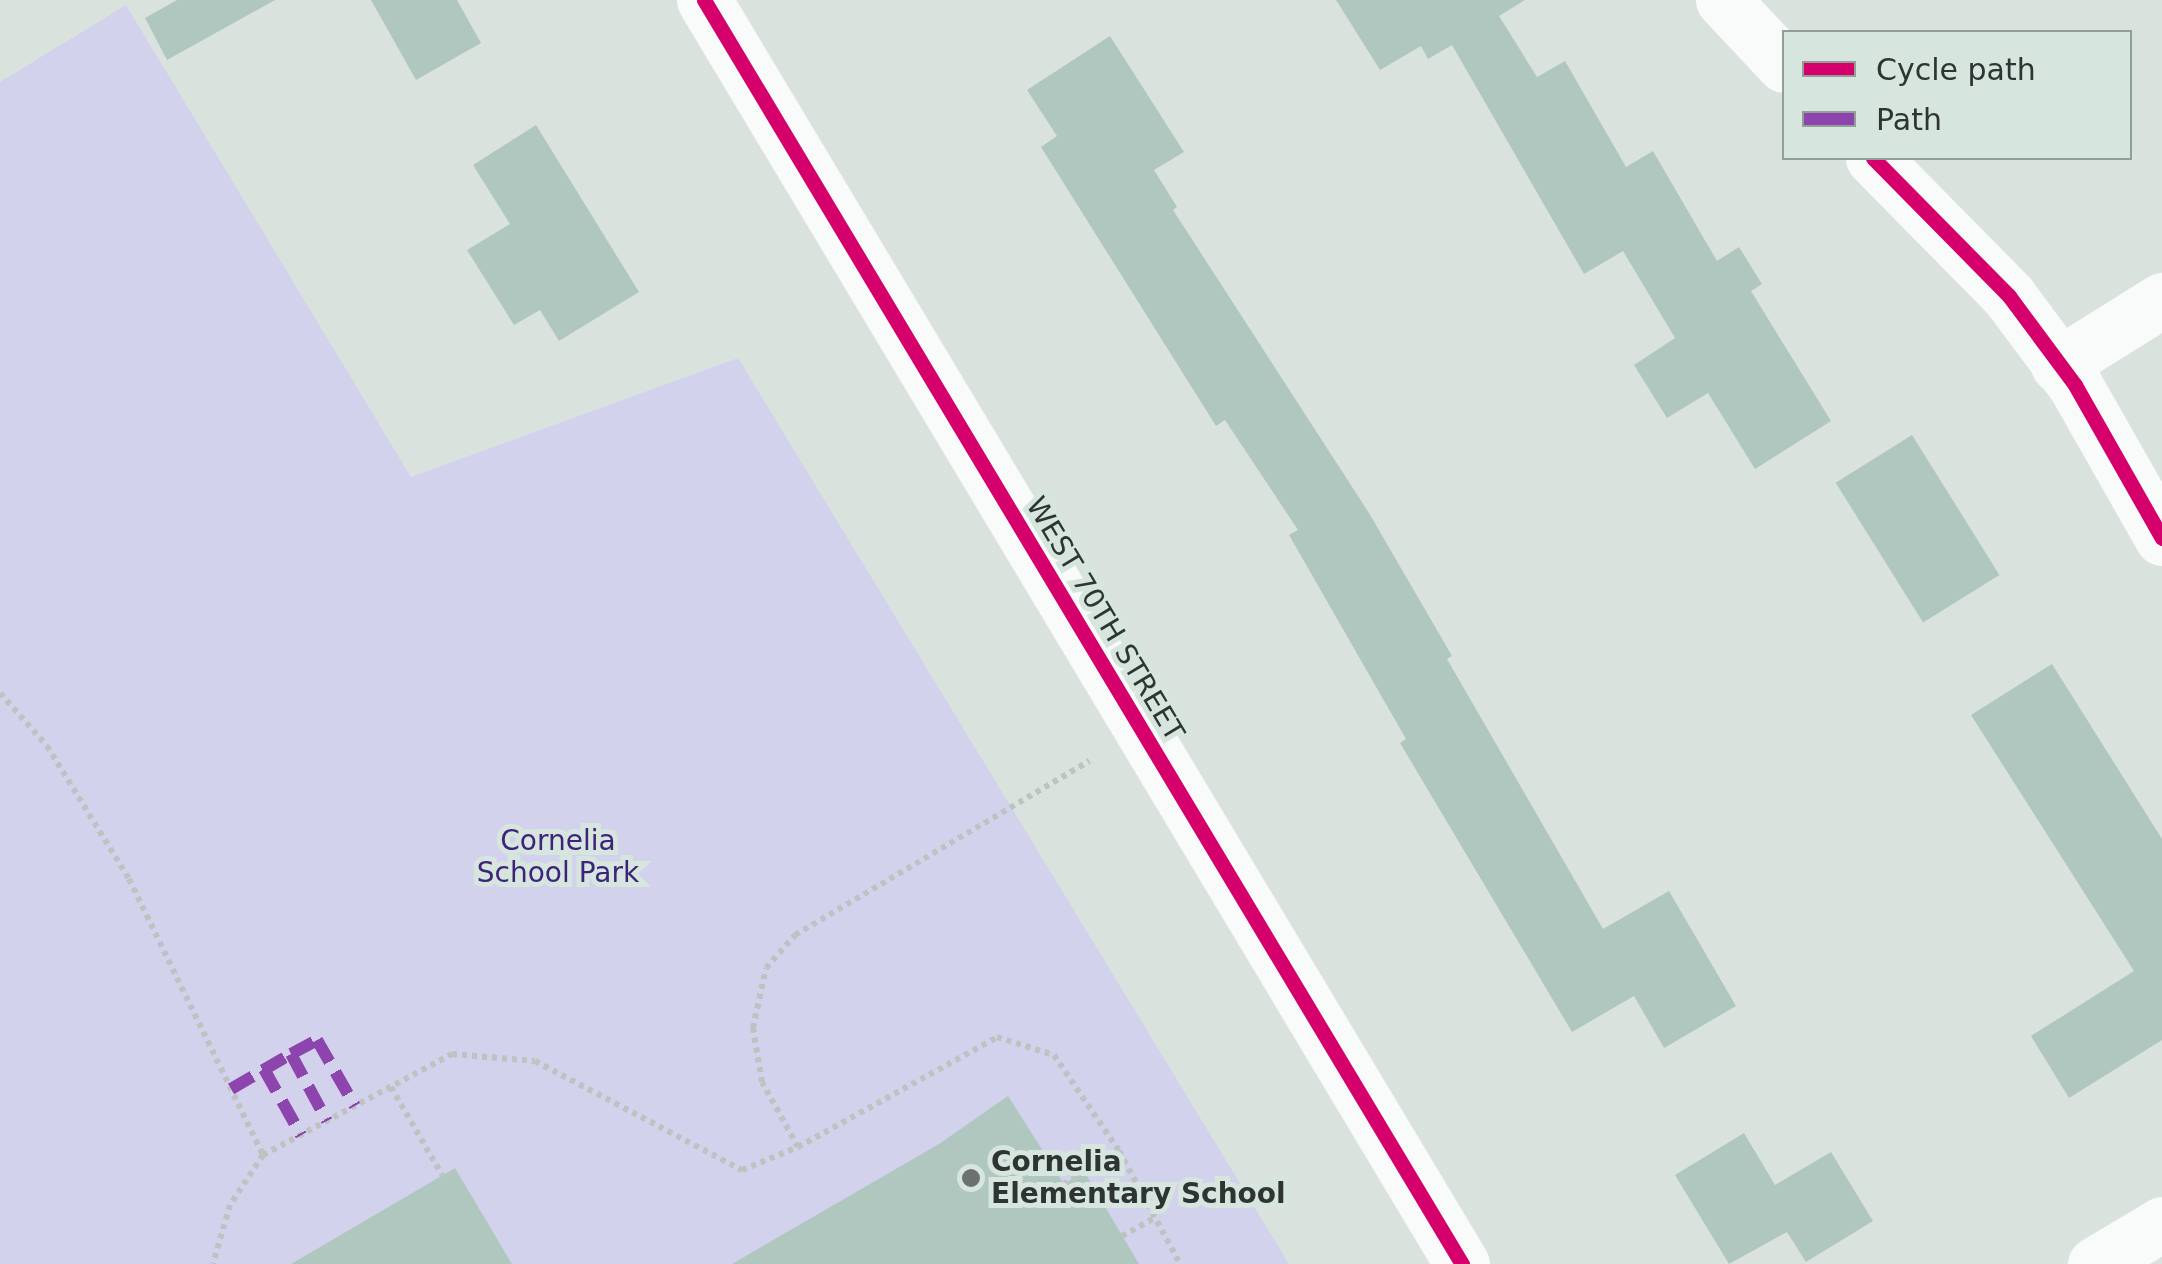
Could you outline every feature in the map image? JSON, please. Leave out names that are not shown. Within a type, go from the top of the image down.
[{"type":"street","name":"WEST 70TH STREET","points":[[704,0],[1462,1264]]},
{"type":"street","points":[[1724,0],[1782,63]]},
{"type":"street","points":[[1875,160],[2009,296],[2074,385],[2162,538]]},
{"type":"street","points":[[2058,364],[2162,300]]},
{"type":"street","points":[[2095,1264],[2162,1224]]},
{"type":"path","points":[[0,693],[47,746],[129,879],[264,1156]]},
{"type":"path","points":[[798,1147],[762,1082],[754,1028],[766,968],[794,935],[1089,762]]},
{"type":"path","points":[[213,1264],[230,1205],[264,1156],[452,1054],[535,1060],[742,1170],[798,1147],[997,1037],[1054,1054],[1118,1151],[1180,1264]]},
{"type":"path","points":[[392,1086],[442,1175]]},
{"type":"path","points":[[1064,1184],[1118,1151]]},
{"type":"path","points":[[1122,1236],[1154,1218]]},
{"type":"green space","name":"Cornelia School Park","points":[[126,5],[411,477],[738,358],[1289,1264],[0,1264],[0,82]]},
{"type":"building","points":[[177,0],[275,0],[167,60],[145,18]]},
{"type":"building","points":[[371,0],[457,0],[481,43],[416,80]]},
{"type":"building","points":[[1336,0],[1525,0],[1499,16],[1537,77],[1565,61],[1626,167],[1653,151],[1717,261],[1739,247],[1762,284],[1751,291],[1831,421],[1755,469],[1708,393],[1667,418],[1634,365],[1675,338],[1623,251],[1584,274],[1452,45],[1428,59],[1421,46],[1380,70]]},
{"type":"building","points":[[1110,36],[1184,152],[1154,170],[1177,207],[1173,210],[1369,513],[1452,656],[1447,659],[1603,929],[1669,891],[1736,1006],[1664,1048],[1634,996],[1572,1032],[1400,743],[1406,739],[1289,535],[1298,530],[1225,420],[1216,426],[1041,147],[1057,136],[1027,90]]},
{"type":"building","points":[[536,125],[639,292],[559,341],[540,310],[514,325],[467,250],[510,224],[473,165]]},
{"type":"building","points":[[1912,435],[1999,575],[1923,623],[1836,483]]},
{"type":"building","points":[[2052,664],[2162,839],[2162,1040],[2069,1098],[2031,1036],[2134,971],[1971,715]]},
{"type":"building","name":"Cornelia Elementary School","points":[[1008,1096],[1064,1184],[1084,1171],[1139,1264],[732,1264],[939,1144]]},
{"type":"building","points":[[1744,1133],[1775,1185],[1831,1152],[1873,1221],[1806,1262],[1787,1232],[1729,1264],[1675,1175]]},
{"type":"building","points":[[455,1168],[512,1264],[291,1264]]},
{"type":"marked path","points":[[291,1054],[317,1040],[355,1106]]},
{"type":"marked path","points":[[231,1089],[291,1054],[327,1121]]},
{"type":"marked path","points":[[264,1069],[301,1135]]},
{"type":"cycle path","points":[[704,0],[1462,1264]]},
{"type":"cycle path","points":[[1875,160],[2009,296],[2075,385],[2162,538]]},
{"type":"place","name":"Cornelia Elementary School","points":[[971,1178]]}]
